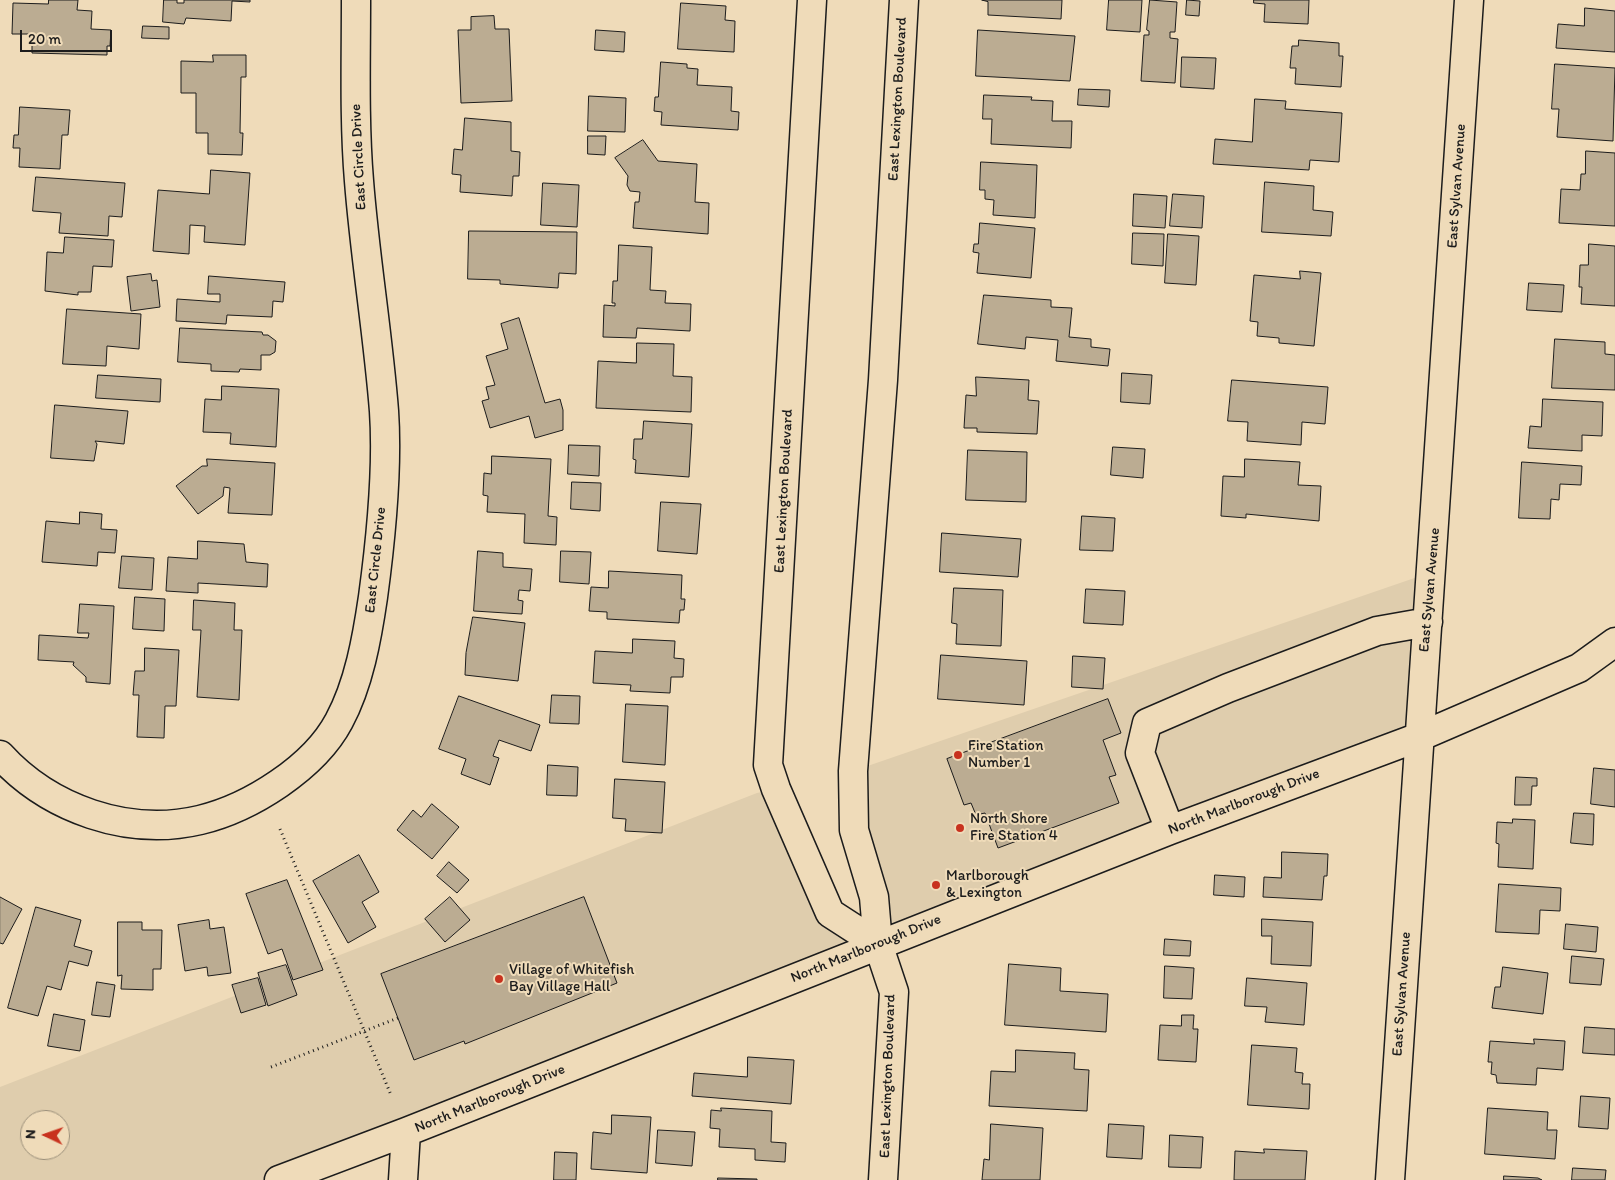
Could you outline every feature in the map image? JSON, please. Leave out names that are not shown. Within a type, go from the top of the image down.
[{"type":"street","name":"East Circle Drive","points":[[0,755],[42,792],[78,809],[114,822],[152,825],[185,823],[220,814],[266,793],[306,762],[339,722],[358,673],[370,619],[379,556],[383,480],[384,414],[359,181],[356,126],[356,0]]},
{"type":"street","name":"East Lexington Boulevard","points":[[812,0],[768,765],[776,789],[830,913],[878,944]]},
{"type":"street","name":"East Lexington Boulevard","points":[[883,1180],[894,992],[878,944],[874,897],[854,830],[853,771],[883,380],[904,0]]},
{"type":"street","name":"East Sylvan Avenue","points":[[1390,1180],[1418,737],[1428,622],[1469,0]]},
{"type":"street","points":[[1170,830],[1140,753],[1147,723],[1228,688],[1378,631],[1428,622]]},
{"type":"street","name":"North Marlborough Drive","points":[[279,1180],[406,1132],[1170,830],[1418,737],[1580,668],[1615,642]]},
{"type":"street","points":[[403,1180],[406,1132]]},
{"type":"path","points":[[280,829],[390,1095]]},
{"type":"path","points":[[271,1067],[398,1018]]},
{"type":"shaded area","points":[[1432,572],[1419,737],[279,1180],[0,1180],[0,1087],[757,793],[776,789],[830,913],[878,943],[853,771]]},
{"type":"building","points":[[49,0],[78,0],[77,10],[92,11],[91,29],[111,30],[110,46],[107,46],[107,55],[32,53],[32,34],[12,34],[13,3],[48,4]]},
{"type":"building","points":[[164,0],[177,0],[177,3],[184,3],[184,0],[250,0],[250,2],[232,1],[231,21],[186,18],[184,24],[163,22]]},
{"type":"building","points":[[982,0],[1062,0],[1061,19],[988,15],[988,2]]},
{"type":"building","points":[[1109,0],[1142,0],[1140,32],[1107,30]]},
{"type":"building","points":[[1150,0],[1177,2],[1175,32],[1170,32],[1170,38],[1178,39],[1175,83],[1141,81],[1144,35],[1149,35],[1147,30]]},
{"type":"building","points":[[1187,0],[1200,1],[1199,16],[1186,15]]},
{"type":"building","points":[[1254,0],[1309,0],[1308,24],[1264,22],[1265,4],[1254,3]]},
{"type":"building","points":[[681,3],[726,6],[725,20],[735,21],[734,52],[678,49]]},
{"type":"building","points":[[1585,8],[1615,11],[1615,52],[1556,48],[1558,24],[1584,26]]},
{"type":"building","points":[[494,16],[495,29],[509,29],[512,101],[461,103],[458,30],[471,30],[471,17]]},
{"type":"building","points":[[143,26],[169,27],[169,39],[142,38]]},
{"type":"building","points":[[596,30],[625,32],[624,52],[595,50]]},
{"type":"building","points":[[978,30],[1075,36],[1070,81],[976,76]]},
{"type":"building","points":[[1299,40],[1339,43],[1339,56],[1343,56],[1341,87],[1295,84],[1296,68],[1290,68],[1292,46],[1298,46]]},
{"type":"building","points":[[213,55],[246,55],[246,77],[241,77],[240,133],[243,133],[242,155],[208,154],[208,133],[196,133],[196,93],[181,93],[181,61],[213,62]]},
{"type":"building","points":[[1182,57],[1216,58],[1214,89],[1181,87]]},
{"type":"building","points":[[661,62],[687,64],[687,68],[698,69],[697,85],[732,87],[731,111],[739,112],[738,130],[661,125],[662,112],[654,111],[655,97],[658,97]]},
{"type":"building","points":[[1555,64],[1615,68],[1613,141],[1557,137],[1559,109],[1552,109]]},
{"type":"building","points":[[1079,89],[1110,90],[1109,107],[1078,105]]},
{"type":"building","points":[[984,95],[1032,97],[1031,100],[1053,101],[1052,121],[1072,121],[1071,148],[991,144],[992,119],[983,119]]},
{"type":"building","points":[[589,96],[626,98],[625,132],[588,131]]},
{"type":"building","points":[[1255,99],[1286,101],[1285,109],[1342,113],[1339,162],[1310,160],[1309,170],[1213,164],[1215,139],[1252,142]]},
{"type":"building","points":[[20,107],[70,110],[68,135],[62,135],[60,169],[19,167],[20,148],[13,148],[14,135],[18,135]]},
{"type":"building","points":[[465,118],[511,122],[511,151],[520,152],[519,176],[513,176],[512,196],[460,192],[461,175],[452,174],[454,149],[462,150]]},
{"type":"building","points":[[588,136],[606,136],[605,155],[588,154]]},
{"type":"building","points":[[643,140],[658,161],[697,164],[695,202],[709,203],[708,234],[633,228],[635,202],[639,202],[640,192],[630,191],[627,185],[628,176],[615,158]]},
{"type":"building","points":[[1586,151],[1615,153],[1615,226],[1559,223],[1561,189],[1580,190],[1581,174],[1585,174]]},
{"type":"building","points":[[981,162],[1037,165],[1035,218],[993,215],[994,200],[985,199],[985,190],[980,190]]},
{"type":"building","points":[[211,170],[250,173],[245,245],[204,242],[205,226],[190,225],[189,254],[153,251],[158,190],[209,194]]},
{"type":"building","points":[[36,177],[125,183],[122,217],[109,216],[108,236],[59,233],[61,213],[33,211]]},
{"type":"building","points":[[1265,182],[1314,186],[1313,210],[1333,212],[1331,236],[1262,232]]},
{"type":"building","points":[[543,183],[579,185],[577,227],[541,225]]},
{"type":"building","points":[[1134,194],[1167,196],[1165,228],[1133,226]]},
{"type":"building","points":[[1173,194],[1204,196],[1202,228],[1170,226]]},
{"type":"building","points":[[980,223],[1035,228],[1031,278],[977,273],[979,253],[973,252],[974,244],[978,244]]},
{"type":"building","points":[[469,231],[577,232],[576,274],[559,273],[558,288],[500,284],[500,280],[468,279]]},
{"type":"building","points":[[1133,233],[1164,234],[1163,266],[1132,264]]},
{"type":"building","points":[[1168,234],[1199,236],[1196,285],[1165,283]]},
{"type":"building","points":[[65,237],[114,240],[112,267],[93,266],[91,292],[78,292],[78,295],[45,291],[47,252],[63,253]]},
{"type":"building","points":[[1589,244],[1615,246],[1615,306],[1581,304],[1582,287],[1579,287],[1580,265],[1588,265]]},
{"type":"building","points":[[619,245],[652,247],[650,290],[666,291],[665,303],[691,304],[690,331],[637,328],[636,338],[603,337],[604,305],[615,306],[615,303],[612,303],[613,281],[617,281]]},
{"type":"building","points":[[1300,271],[1321,273],[1314,346],[1279,343],[1279,338],[1257,336],[1258,322],[1250,321],[1254,275],[1300,279]]},
{"type":"building","points":[[151,274],[152,281],[157,280],[160,307],[131,311],[127,277]]},
{"type":"building","points":[[209,276],[285,282],[283,302],[273,301],[272,317],[227,315],[226,324],[176,321],[177,299],[220,302],[220,294],[208,294]]},
{"type":"building","points":[[1529,283],[1564,285],[1562,312],[1527,310]]},
{"type":"building","points":[[984,295],[1051,300],[1051,307],[1072,308],[1069,337],[1091,339],[1091,347],[1110,349],[1108,366],[1056,361],[1058,340],[1026,337],[1025,349],[978,344]]},
{"type":"building","points":[[67,309],[141,314],[139,349],[107,346],[106,366],[63,364]]},
{"type":"building","points":[[519,318],[545,403],[560,399],[563,410],[563,430],[535,438],[529,416],[490,428],[482,401],[489,399],[486,387],[495,385],[486,356],[508,349],[501,324]]},
{"type":"building","points":[[180,328],[262,332],[263,335],[268,335],[276,341],[275,352],[270,355],[261,355],[261,370],[240,369],[239,372],[211,371],[211,364],[178,362]]},
{"type":"building","points":[[1555,339],[1605,342],[1605,354],[1615,355],[1615,390],[1552,388]]},
{"type":"building","points":[[637,343],[674,344],[673,376],[692,377],[691,412],[596,408],[598,361],[636,363]]},
{"type":"building","points":[[1122,373],[1152,375],[1150,404],[1121,402]]},
{"type":"building","points":[[98,375],[161,379],[160,402],[96,398]]},
{"type":"building","points":[[976,377],[1029,380],[1028,400],[1039,401],[1037,434],[977,432],[977,428],[964,428],[966,395],[976,396]]},
{"type":"building","points":[[1232,380],[1328,387],[1325,424],[1302,422],[1301,445],[1247,441],[1248,422],[1228,421]]},
{"type":"building","points":[[222,386],[279,389],[276,447],[230,444],[231,433],[203,432],[205,399],[221,400]]},
{"type":"building","points":[[1543,399],[1603,402],[1602,436],[1582,435],[1582,451],[1528,448],[1530,426],[1541,427]]},
{"type":"building","points":[[55,405],[128,411],[124,444],[95,441],[97,444],[94,461],[51,458]]},
{"type":"building","points":[[644,421],[692,424],[689,477],[635,473],[636,460],[633,459],[634,439],[642,439]]},
{"type":"building","points":[[569,445],[600,446],[599,476],[568,474]]},
{"type":"building","points":[[1113,447],[1145,449],[1143,478],[1111,475]]},
{"type":"building","points":[[968,450],[1027,452],[1026,502],[966,500]]},
{"type":"building","points":[[492,456],[551,459],[548,516],[557,517],[556,545],[524,543],[525,514],[487,512],[488,496],[483,495],[484,473],[491,474]]},
{"type":"building","points":[[207,459],[275,463],[272,515],[228,513],[230,488],[224,487],[223,496],[198,514],[176,486],[202,466],[207,466]]},
{"type":"building","points":[[1245,459],[1300,462],[1298,485],[1321,486],[1319,521],[1246,514],[1246,518],[1221,516],[1223,476],[1244,477]]},
{"type":"building","points":[[1522,462],[1582,466],[1581,485],[1560,484],[1559,500],[1551,499],[1550,519],[1519,518]]},
{"type":"building","points":[[572,482],[601,483],[600,511],[571,509]]},
{"type":"building","points":[[661,502],[701,504],[697,554],[658,551]]},
{"type":"building","points":[[80,512],[102,514],[101,529],[117,530],[115,553],[98,552],[97,566],[42,562],[46,521],[79,524]]},
{"type":"building","points":[[1082,516],[1115,518],[1113,551],[1080,550]]},
{"type":"building","points":[[942,533],[1021,539],[1018,577],[940,572]]},
{"type":"building","points":[[198,541],[244,544],[246,562],[268,564],[267,587],[198,583],[198,593],[166,591],[168,557],[197,559]]},
{"type":"building","points":[[478,551],[503,553],[503,567],[532,569],[530,591],[519,590],[518,600],[523,601],[522,614],[474,611]]},
{"type":"building","points":[[561,551],[591,552],[589,584],[560,582]]},
{"type":"building","points":[[122,556],[154,558],[152,590],[119,588]]},
{"type":"building","points":[[609,571],[682,575],[681,599],[685,599],[684,610],[680,610],[679,623],[607,619],[607,612],[589,611],[591,587],[608,588]]},
{"type":"building","points":[[954,588],[1003,590],[1001,646],[956,644],[957,624],[952,623]]},
{"type":"building","points":[[1086,589],[1125,591],[1123,625],[1084,623]]},
{"type":"building","points":[[135,597],[165,599],[164,631],[133,629]]},
{"type":"building","points":[[194,600],[235,603],[234,630],[242,630],[239,700],[197,697],[201,630],[193,630]]},
{"type":"building","points":[[80,604],[114,606],[110,684],[86,682],[86,677],[73,665],[74,662],[38,660],[39,635],[88,638],[89,633],[78,633]]},
{"type":"building","points":[[473,617],[525,623],[518,681],[465,675],[466,653]]},
{"type":"building","points":[[633,639],[675,641],[674,658],[684,659],[683,677],[671,677],[670,693],[630,691],[631,685],[593,683],[595,651],[632,653]]},
{"type":"building","points":[[145,648],[179,650],[176,706],[165,706],[164,738],[137,737],[139,695],[133,695],[135,671],[144,671]]},
{"type":"building","points":[[941,655],[1027,661],[1024,705],[938,699]]},
{"type":"building","points":[[1073,656],[1105,658],[1103,689],[1072,687]]},
{"type":"building","points":[[552,695],[580,696],[579,724],[550,723]]},
{"type":"building","points":[[459,696],[540,725],[531,751],[499,740],[493,756],[499,758],[490,785],[461,774],[466,759],[439,749]]},
{"type":"building","points":[[1108,699],[1121,733],[1103,740],[1116,775],[1109,777],[1119,803],[998,848],[985,813],[976,815],[971,803],[964,805],[947,759]]},
{"type":"building","points":[[626,704],[668,706],[665,765],[623,762]]},
{"type":"building","points":[[548,765],[578,767],[577,796],[547,795]]},
{"type":"building","points":[[1594,768],[1615,770],[1615,807],[1591,804]]},
{"type":"building","points":[[1516,777],[1537,778],[1537,786],[1532,786],[1531,805],[1515,805]]},
{"type":"building","points":[[615,779],[665,782],[662,833],[625,831],[626,819],[613,818]]},
{"type":"building","points":[[432,804],[459,827],[432,859],[397,830],[413,810],[421,817]]},
{"type":"building","points":[[1574,813],[1594,814],[1593,845],[1571,843]]},
{"type":"building","points":[[1513,819],[1535,820],[1533,869],[1498,867],[1499,844],[1496,843],[1497,822],[1512,823]]},
{"type":"building","points":[[1282,852],[1328,854],[1327,876],[1324,876],[1322,900],[1263,897],[1264,877],[1281,878]]},
{"type":"building","points":[[359,855],[379,892],[362,902],[376,927],[348,943],[313,881]]},
{"type":"building","points":[[449,862],[469,880],[457,893],[437,876]]},
{"type":"building","points":[[1215,875],[1245,877],[1244,897],[1214,895]]},
{"type":"building","points":[[287,880],[323,970],[293,980],[282,949],[268,954],[246,894]]},
{"type":"building","points":[[1499,884],[1561,888],[1560,911],[1540,910],[1539,934],[1496,932]]},
{"type":"building","points":[[0,897],[22,909],[3,944],[0,943]]},
{"type":"building","points":[[450,897],[470,920],[445,942],[425,919]]},
{"type":"building","name":"Village of Whitefish Bay Village Hall","points":[[584,897],[617,983],[465,1044],[464,1041],[414,1060],[381,974]]},
{"type":"building","points":[[36,907],[81,920],[74,946],[92,951],[88,966],[69,961],[61,990],[47,986],[38,1016],[8,1008]]},
{"type":"building","points":[[1262,919],[1313,922],[1311,966],[1271,964],[1272,936],[1262,936]]},
{"type":"building","points":[[209,920],[210,929],[224,927],[231,973],[208,976],[207,967],[185,971],[178,925]]},
{"type":"building","points":[[118,922],[142,922],[142,930],[162,930],[161,969],[153,969],[153,990],[121,989],[122,975],[118,976]]},
{"type":"building","points":[[1566,924],[1598,927],[1596,952],[1564,949]]},
{"type":"building","points":[[1165,939],[1191,941],[1190,956],[1164,955]]},
{"type":"building","points":[[1572,956],[1604,959],[1601,985],[1570,983]]},
{"type":"building","points":[[1009,964],[1061,968],[1060,991],[1108,994],[1106,1032],[1005,1025]]},
{"type":"building","points":[[286,965],[297,995],[268,1006],[258,973]]},
{"type":"building","points":[[1165,966],[1194,968],[1192,999],[1164,998]]},
{"type":"building","points":[[1503,967],[1548,973],[1543,1014],[1492,1008],[1495,987],[1500,987]]},
{"type":"building","points":[[258,978],[266,1005],[241,1013],[232,985]]},
{"type":"building","points":[[1247,978],[1307,983],[1304,1025],[1265,1022],[1267,1007],[1245,1006]]},
{"type":"building","points":[[97,982],[115,985],[110,1017],[92,1015]]},
{"type":"building","points":[[54,1014],[85,1020],[80,1051],[48,1046]]},
{"type":"building","points":[[1182,1015],[1194,1015],[1193,1029],[1198,1029],[1196,1062],[1158,1060],[1160,1025],[1181,1026]]},
{"type":"building","points":[[1585,1027],[1615,1029],[1615,1055],[1583,1053]]},
{"type":"building","points":[[1534,1039],[1565,1041],[1563,1070],[1537,1068],[1536,1085],[1497,1083],[1496,1075],[1491,1074],[1492,1062],[1488,1062],[1490,1041],[1534,1044]]},
{"type":"building","points":[[1252,1045],[1297,1048],[1295,1072],[1303,1073],[1302,1084],[1310,1084],[1309,1109],[1248,1105]]},
{"type":"building","points":[[1016,1050],[1075,1053],[1074,1069],[1089,1070],[1087,1111],[989,1106],[991,1071],[1015,1072]]},
{"type":"building","points":[[748,1057],[794,1060],[791,1104],[692,1096],[694,1073],[747,1077]]},
{"type":"building","points":[[1581,1096],[1610,1098],[1608,1129],[1579,1127]]},
{"type":"building","points":[[721,1108],[772,1111],[771,1142],[786,1143],[785,1162],[755,1160],[755,1149],[719,1147],[720,1129],[710,1128],[711,1110],[721,1111]]},
{"type":"building","points":[[1488,1108],[1548,1112],[1547,1130],[1557,1130],[1555,1159],[1485,1154]]},
{"type":"building","points":[[612,1115],[651,1117],[647,1173],[591,1169],[593,1132],[611,1134]]},
{"type":"building","points":[[991,1124],[1043,1128],[1040,1180],[982,1180],[984,1159],[989,1160]]},
{"type":"building","points":[[1109,1124],[1144,1126],[1142,1159],[1107,1157]]},
{"type":"building","points":[[658,1130],[695,1132],[692,1166],[656,1163]]},
{"type":"building","points":[[1170,1135],[1203,1137],[1201,1168],[1169,1167]]},
{"type":"building","points":[[1264,1149],[1307,1151],[1305,1180],[1234,1180],[1235,1151],[1264,1153]]},
{"type":"building","points":[[555,1152],[577,1153],[576,1180],[554,1180]]},
{"type":"building","points":[[1573,1168],[1606,1170],[1605,1180],[1572,1180]]},
{"type":"building","points":[[1504,1176],[1538,1178],[1542,1180],[1504,1180]]},
{"type":"building","points":[[718,1178],[757,1179],[757,1180],[718,1180]]},
{"type":"place","name":"Fire Station Number 1","points":[[958,755]]},
{"type":"place","name":"North Shore Fire Station 4","points":[[960,828]]},
{"type":"place","name":"Marlborough & Lexington","points":[[936,885]]},
{"type":"place","name":"Village of Whitefish Bay Village Hall","points":[[499,979]]}]
